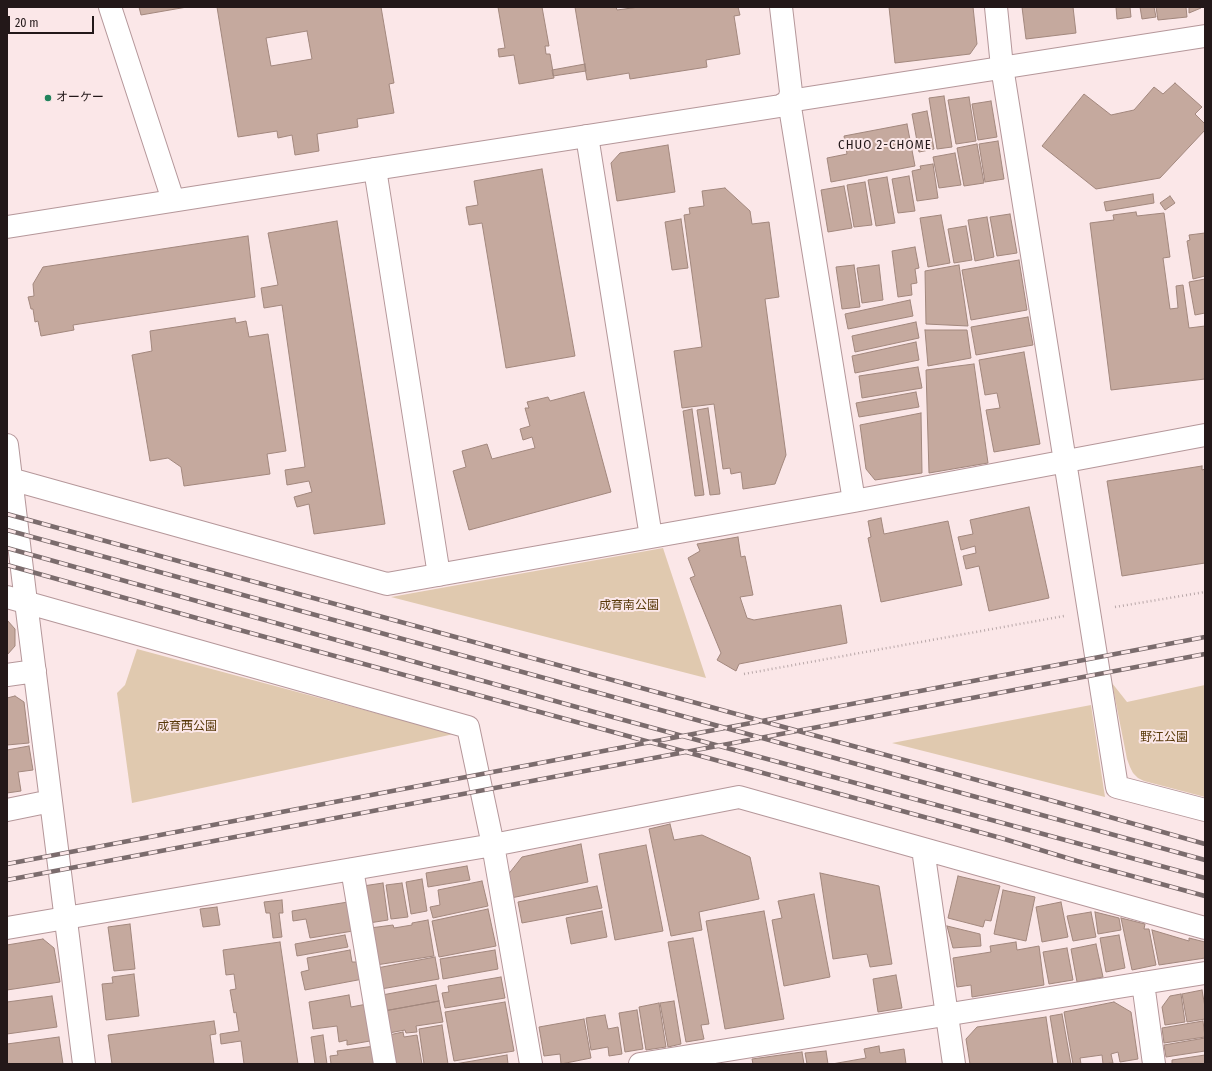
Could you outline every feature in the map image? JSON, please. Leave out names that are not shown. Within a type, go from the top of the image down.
[{"type":"street","points":[[110,7],[173,200]]},
{"type":"street","points":[[781,7],[791,92],[789,101],[854,501]]},
{"type":"street","points":[[996,7],[1002,67],[1117,786],[1205,810]]},
{"type":"street","points":[[7,227],[780,106],[789,101],[1205,36]]},
{"type":"street","points":[[587,136],[651,537]]},
{"type":"street","points":[[375,169],[439,575]]},
{"type":"street","points":[[9,479],[387,584],[854,501],[1205,436]]},
{"type":"street","points":[[7,444],[16,600],[35,671],[84,1064]]},
{"type":"street","points":[[16,600],[468,727],[493,845],[531,1064]]},
{"type":"street","points":[[7,675],[35,671]]},
{"type":"street","points":[[7,928],[493,845],[739,797],[1205,928]]},
{"type":"street","points":[[7,810],[51,801]]},
{"type":"street","points":[[923,849],[954,1064]]},
{"type":"street","points":[[352,869],[385,1064]]},
{"type":"street","points":[[640,1064],[702,1059],[947,1014],[1205,973]]},
{"type":"street","points":[[1143,983],[1154,1064]]},
{"type":"path","points":[[744,674],[1205,592]]},
{"type":"green space","name":"成育南公園","points":[[663,548],[706,678],[391,597]]},
{"type":"green space","name":"成育西公園","points":[[137,649],[454,734],[132,803],[117,693],[125,685]]},
{"type":"green space","name":"野江公園","points":[[1112,683],[1127,702],[1205,685],[1205,797],[1144,781],[1133,773],[1127,759]]},
{"type":"green space","points":[[1091,705],[1105,797],[892,743]]},
{"type":"building","points":[[139,7],[187,7],[141,15]]},
{"type":"building","points":[[217,7],[381,7],[394,83],[389,84],[394,113],[357,119],[358,127],[317,134],[319,151],[295,155],[292,135],[278,138],[277,131],[238,137]],"holes":[[[307,31],[312,59],[271,66],[266,38]]]},
{"type":"building","points":[[498,7],[542,7],[549,46],[545,46],[546,54],[550,54],[554,78],[519,84],[514,55],[499,57],[498,49],[505,48]]},
{"type":"building","points":[[575,7],[616,7],[617,10],[639,7],[738,7],[740,15],[734,16],[740,54],[706,60],[707,67],[630,79],[629,73],[587,80]]},
{"type":"building","points":[[889,7],[973,7],[977,44],[970,54],[895,63]]},
{"type":"building","points":[[1022,7],[1073,7],[1076,33],[1026,39]]},
{"type":"building","points":[[1116,7],[1130,7],[1131,17],[1117,19]]},
{"type":"building","points":[[1140,7],[1154,7],[1156,17],[1142,19]]},
{"type":"building","points":[[1156,7],[1186,7],[1187,17],[1158,20]]},
{"type":"building","points":[[1189,7],[1201,7],[1201,8],[1189,13]]},
{"type":"building","points":[[585,64],[586,71],[553,76],[552,70]]},
{"type":"building","points":[[1175,83],[1202,107],[1195,114],[1205,124],[1205,130],[1160,178],[1096,189],[1042,146],[1084,94],[1111,115],[1134,110],[1154,87],[1163,94]]},
{"type":"building","points":[[944,96],[952,147],[937,149],[929,98]]},
{"type":"building","points":[[969,97],[976,141],[956,144],[948,100]]},
{"type":"building","points":[[991,101],[997,137],[978,140],[972,104]]},
{"type":"building","points":[[927,111],[934,149],[919,152],[912,114]]},
{"type":"building","points":[[907,124],[915,166],[831,182],[827,158],[847,154],[844,136]]},
{"type":"building","points":[[998,141],[1004,179],[985,182],[979,144]]},
{"type":"building","points":[[977,144],[984,183],[964,186],[957,148]]},
{"type":"building","points":[[668,145],[675,192],[617,201],[611,163],[620,153]]},
{"type":"building","points":[[955,153],[961,185],[939,188],[933,157]]},
{"type":"building","points":[[933,164],[938,198],[917,201],[912,171],[921,169],[920,166]]},
{"type":"building","points":[[542,169],[575,356],[506,368],[482,223],[469,225],[466,207],[478,205],[474,181]]},
{"type":"building","points":[[909,176],[915,211],[898,213],[892,179]]},
{"type":"building","points":[[887,177],[895,223],[876,226],[868,180]]},
{"type":"building","points":[[865,182],[872,225],[854,227],[847,185]]},
{"type":"building","points":[[844,186],[852,228],[828,232],[821,190]]},
{"type":"building","points":[[725,188],[750,211],[752,224],[769,222],[779,297],[765,299],[786,455],[775,484],[743,489],[741,472],[731,474],[730,468],[723,469],[714,404],[682,408],[674,351],[702,347],[684,215],[690,214],[689,208],[704,206],[702,191]]},
{"type":"building","points":[[1153,194],[1154,203],[1106,211],[1104,202]]},
{"type":"building","points":[[1170,196],[1175,203],[1165,210],[1160,203]]},
{"type":"building","points":[[1136,212],[1137,216],[1164,213],[1170,257],[1163,258],[1170,309],[1178,308],[1176,286],[1183,285],[1189,328],[1205,326],[1205,379],[1111,390],[1090,223],[1114,220],[1113,215]]},
{"type":"building","points":[[1010,214],[1017,253],[997,256],[990,217]]},
{"type":"building","points":[[941,215],[950,263],[928,267],[920,218]]},
{"type":"building","points":[[987,217],[994,257],[975,261],[968,220]]},
{"type":"building","points":[[681,219],[688,268],[672,270],[665,222]]},
{"type":"building","points":[[337,221],[385,524],[314,534],[309,504],[297,507],[294,497],[312,492],[309,481],[287,485],[285,470],[305,467],[282,305],[264,308],[261,288],[278,285],[268,233]]},
{"type":"building","points":[[966,226],[972,260],[954,263],[948,229]]},
{"type":"building","points":[[1205,233],[1205,276],[1193,279],[1187,241],[1190,240],[1189,235]]},
{"type":"building","points":[[248,236],[255,297],[73,325],[74,330],[41,336],[38,321],[35,322],[33,309],[31,309],[28,297],[34,296],[33,284],[43,267]]},
{"type":"building","points":[[915,247],[919,268],[915,269],[917,283],[911,284],[912,295],[898,297],[892,251]]},
{"type":"building","points":[[1019,260],[1027,310],[971,320],[962,270]]},
{"type":"building","points":[[854,265],[860,307],[842,309],[836,267]]},
{"type":"building","points":[[879,265],[883,300],[862,303],[857,268]]},
{"type":"building","points":[[959,265],[968,326],[926,324],[925,271]]},
{"type":"building","points":[[1205,279],[1205,313],[1195,315],[1189,282]]},
{"type":"building","points":[[910,300],[913,316],[848,329],[845,314]]},
{"type":"building","points":[[1028,317],[1033,345],[976,355],[971,327]]},
{"type":"building","points":[[235,318],[236,323],[246,321],[249,337],[268,334],[286,451],[267,454],[270,474],[184,486],[181,467],[168,458],[150,461],[132,355],[152,351],[150,331]]},
{"type":"building","points":[[916,322],[919,338],[855,352],[852,336]]},
{"type":"building","points":[[925,330],[967,330],[971,358],[928,366]]},
{"type":"building","points":[[916,342],[919,360],[855,373],[852,356]]},
{"type":"building","points":[[1024,352],[1040,444],[994,452],[986,410],[1000,408],[997,393],[985,395],[979,360]]},
{"type":"building","points":[[974,364],[988,463],[929,473],[926,370]]},
{"type":"building","points":[[918,367],[922,388],[862,398],[859,376]]},
{"type":"building","points":[[584,392],[611,492],[469,530],[453,471],[466,467],[462,451],[487,444],[492,459],[535,448],[532,437],[523,440],[520,429],[530,426],[525,408],[529,408],[527,402],[548,397],[550,401]]},
{"type":"building","points":[[916,392],[919,407],[859,417],[856,403]]},
{"type":"building","points":[[708,408],[720,494],[710,495],[697,410]]},
{"type":"building","points":[[692,409],[704,495],[695,496],[683,411]]},
{"type":"building","points":[[921,413],[922,473],[875,480],[866,469],[860,425]]},
{"type":"building","points":[[1202,466],[1202,470],[1205,469],[1205,563],[1122,576],[1107,481]]},
{"type":"building","points":[[1029,507],[1049,598],[989,611],[979,566],[966,569],[963,556],[976,553],[975,546],[961,550],[958,537],[973,534],[970,520]]},
{"type":"building","points":[[881,518],[884,534],[948,521],[962,585],[881,602],[868,538],[871,537],[868,521]]},
{"type":"building","points":[[738,537],[741,557],[745,556],[753,595],[740,597],[747,618],[754,620],[841,605],[847,643],[739,664],[736,671],[717,660],[721,653],[690,578],[695,576],[688,558],[700,551],[697,544]]},
{"type":"building","points":[[7,620],[15,629],[15,646],[7,655]]},
{"type":"building","points":[[15,696],[24,702],[29,743],[7,745],[7,698]]},
{"type":"building","points":[[29,746],[33,770],[18,772],[21,791],[7,793],[7,750]]},
{"type":"building","points":[[670,824],[674,840],[702,835],[750,857],[759,899],[699,912],[702,930],[671,936],[649,829]]},
{"type":"building","points":[[581,844],[588,882],[511,898],[507,876],[522,857]]},
{"type":"building","points":[[646,845],[663,931],[615,940],[599,854]]},
{"type":"building","points":[[467,866],[470,880],[428,887],[426,873]]},
{"type":"building","points":[[820,873],[879,886],[892,964],[870,967],[867,954],[833,959]]},
{"type":"building","points":[[958,876],[1000,886],[991,921],[985,920],[983,927],[948,918]]},
{"type":"building","points":[[422,879],[427,911],[411,914],[406,882]]},
{"type":"building","points":[[482,881],[488,906],[433,918],[430,907],[440,905],[438,890]]},
{"type":"building","points":[[383,883],[388,920],[369,923],[363,886]]},
{"type":"building","points":[[402,883],[408,917],[391,919],[386,885]]},
{"type":"building","points":[[597,886],[602,908],[522,923],[518,902]]},
{"type":"building","points":[[1003,890],[1035,897],[1026,941],[994,934]]},
{"type":"building","points":[[814,894],[830,977],[784,986],[772,920],[782,918],[778,901]]},
{"type":"building","points":[[282,900],[283,913],[279,913],[282,937],[273,938],[270,913],[266,913],[264,902]]},
{"type":"building","points":[[348,902],[353,931],[310,938],[306,919],[293,921],[292,911]]},
{"type":"building","points":[[1061,902],[1068,937],[1042,942],[1036,907]]},
{"type":"building","points":[[217,907],[220,925],[203,927],[200,909]]},
{"type":"building","points":[[488,909],[496,946],[439,957],[432,921]]},
{"type":"building","points":[[602,911],[607,937],[571,944],[566,918]]},
{"type":"building","points":[[764,911],[784,1019],[725,1029],[706,921]]},
{"type":"building","points":[[1091,912],[1096,937],[1073,941],[1067,916]]},
{"type":"building","points":[[1095,912],[1119,918],[1121,930],[1098,934]]},
{"type":"building","points":[[1121,918],[1145,924],[1144,929],[1149,929],[1156,965],[1132,970]]},
{"type":"building","points":[[428,920],[434,956],[376,965],[370,928],[393,925],[394,928],[412,925],[412,923]]},
{"type":"building","points":[[130,924],[135,969],[114,971],[108,927]]},
{"type":"building","points":[[947,926],[980,934],[981,946],[953,948]]},
{"type":"building","points":[[1152,930],[1189,941],[1189,938],[1205,942],[1205,958],[1159,965]]},
{"type":"building","points":[[345,935],[348,947],[297,956],[295,944]]},
{"type":"building","points":[[1119,935],[1125,968],[1106,972],[1100,938]]},
{"type":"building","points":[[693,938],[709,1024],[701,1025],[704,1039],[686,1042],[668,942]]},
{"type":"building","points":[[43,939],[54,948],[60,982],[7,990],[7,945]]},
{"type":"building","points":[[280,942],[298,1064],[244,1064],[241,1041],[221,1044],[220,1034],[239,1031],[230,990],[236,989],[234,974],[226,975],[223,950]]},
{"type":"building","points":[[1016,942],[1017,950],[1039,946],[1044,985],[972,997],[971,985],[957,987],[953,958],[991,952],[990,946]]},
{"type":"building","points":[[1096,944],[1103,977],[1077,982],[1071,949]]},
{"type":"building","points":[[1067,948],[1073,980],[1049,984],[1043,952]]},
{"type":"building","points":[[350,950],[352,962],[359,962],[363,979],[305,990],[301,972],[309,970],[307,958]]},
{"type":"building","points":[[495,950],[498,969],[443,979],[440,959]]},
{"type":"building","points":[[435,957],[439,979],[381,989],[377,968]]},
{"type":"building","points":[[134,974],[139,1016],[106,1020],[102,984],[113,983],[112,977]]},
{"type":"building","points":[[896,975],[902,1008],[878,1012],[873,979]]},
{"type":"building","points":[[501,977],[505,998],[445,1008],[442,993],[449,992],[448,986]]},
{"type":"building","points":[[436,985],[439,1001],[384,1011],[382,995]]},
{"type":"building","points":[[1202,990],[1205,1007],[1205,1019],[1187,1022],[1182,994]]},
{"type":"building","points":[[1181,994],[1185,1022],[1165,1025],[1162,1007],[1170,996]]},
{"type":"building","points":[[349,995],[351,1007],[367,1004],[370,1041],[347,1045],[347,1040],[339,1042],[337,1026],[313,1029],[309,1002]]},
{"type":"building","points":[[52,996],[57,1027],[7,1034],[7,1002]]},
{"type":"building","points":[[439,1001],[443,1022],[416,1026],[417,1032],[406,1033],[405,1030],[389,1033],[384,1011]]},
{"type":"building","points":[[674,1001],[681,1044],[668,1047],[660,1003]]},
{"type":"building","points":[[505,1002],[514,1051],[454,1061],[445,1012]]},
{"type":"building","points":[[1114,1002],[1131,1012],[1138,1059],[1120,1062],[1118,1052],[1111,1054],[1113,1063],[1103,1064],[1102,1055],[1080,1058],[1081,1064],[1073,1064],[1064,1012]]},
{"type":"building","points":[[659,1003],[666,1047],[646,1050],[639,1007]]},
{"type":"building","points":[[637,1010],[643,1049],[625,1052],[619,1013]]},
{"type":"building","points":[[1062,1014],[1071,1064],[1058,1064],[1050,1016]]},
{"type":"building","points":[[605,1015],[608,1029],[618,1027],[622,1054],[609,1056],[608,1047],[591,1050],[586,1018]]},
{"type":"building","points":[[1046,1017],[1053,1064],[970,1064],[966,1039],[977,1027]]},
{"type":"building","points":[[584,1019],[591,1058],[561,1064],[560,1054],[544,1056],[539,1027]]},
{"type":"building","points":[[214,1021],[216,1034],[210,1035],[214,1064],[112,1064],[108,1035]]},
{"type":"building","points":[[1203,1021],[1205,1037],[1164,1043],[1162,1028]]},
{"type":"building","points":[[442,1025],[448,1064],[424,1064],[419,1029]]},
{"type":"building","points":[[403,1032],[404,1037],[417,1035],[422,1064],[394,1064],[389,1035]]},
{"type":"building","points":[[323,1035],[327,1064],[315,1064],[311,1037]]},
{"type":"building","points":[[59,1037],[63,1064],[7,1064],[7,1044]]},
{"type":"building","points":[[1205,1038],[1205,1051],[1166,1057],[1164,1045]]},
{"type":"building","points":[[375,1046],[377,1064],[331,1064],[330,1056],[338,1055],[337,1051]]},
{"type":"building","points":[[879,1046],[880,1053],[904,1049],[906,1064],[832,1064],[866,1058],[864,1049]]},
{"type":"building","points":[[826,1051],[828,1064],[807,1064],[805,1053]]},
{"type":"building","points":[[802,1052],[804,1064],[753,1064],[752,1059]]},
{"type":"building","points":[[507,1055],[508,1064],[455,1064]]},
{"type":"building","points":[[1205,1055],[1205,1064],[1172,1064],[1172,1060]]},
{"type":"railway","points":[[7,514],[1039,797],[1205,844]]},
{"type":"railway","points":[[7,530],[1205,860]]},
{"type":"railway","points":[[7,548],[598,713],[1205,878]]},
{"type":"railway","points":[[7,565],[1001,838],[1077,861],[1205,896]]},
{"type":"railway","points":[[7,864],[1205,637]]},
{"type":"railway","points":[[7,880],[1205,654]]},
{"type":"place","name":"オーケー","points":[[48,98]]},
{"type":"district","name":"CHUO 2-CHOME","points":[[885,145]]}]
